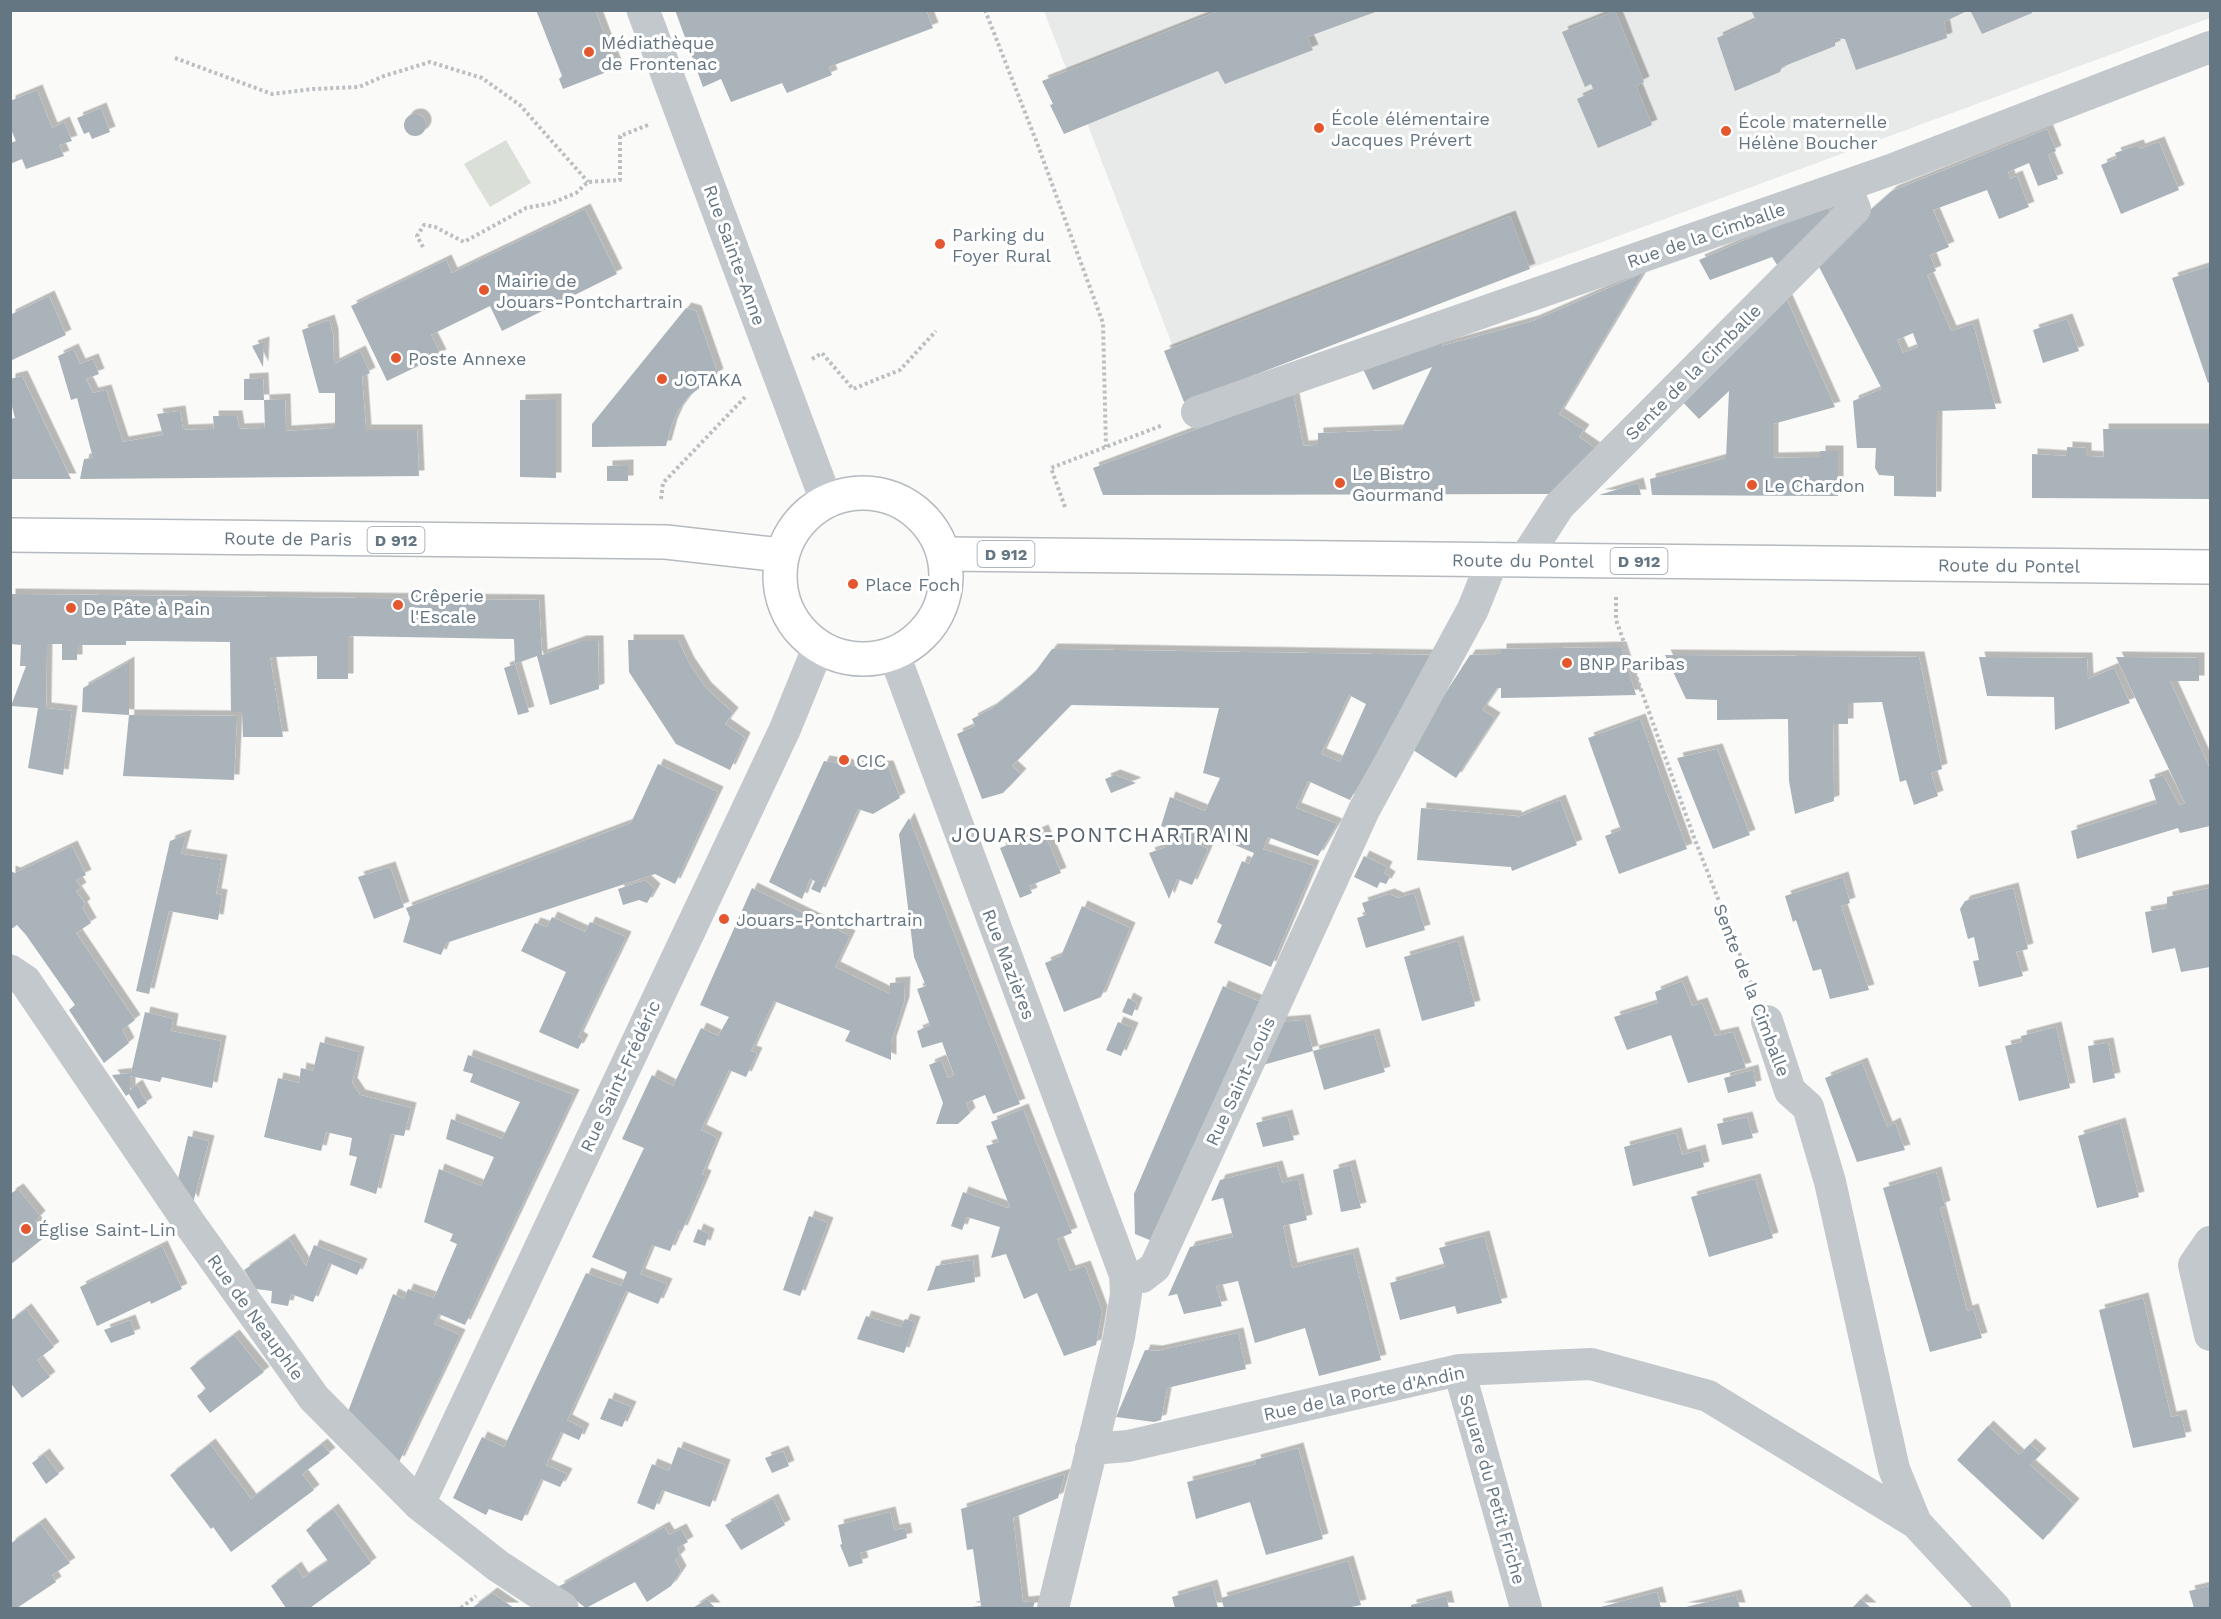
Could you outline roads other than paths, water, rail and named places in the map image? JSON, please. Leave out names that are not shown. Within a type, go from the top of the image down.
[{"type":"main road","points":[[849,493],[874,493],[897,500],[918,513],[934,532],[944,554],[947,578],[942,602],[932,624],[915,642],[894,654],[868,660],[842,657],[818,648],[798,630],[784,607],[779,581],[781,555],[791,532],[806,514],[826,500],[849,493]]},
{"type":"main road","name":"Route de Paris","points":[[10,535],[666,542],[781,555]]},
{"type":"main road","name":"Route du Pontel","points":[[944,554],[2211,567]]},
{"type":"street","name":"Rue Sainte-Anne","points":[[643,10],[826,500]]},
{"type":"street","name":"Rue de la Cimballe","points":[[1197,412],[1896,168],[2211,47]]},
{"type":"street","name":"Sente de la Cimballe","points":[[1509,560],[1559,506],[1854,209],[1845,186]]},
{"type":"street","name":"Rue Saint-Louis","points":[[1125,1275],[1142,1276],[1155,1267],[1364,810],[1473,609],[1509,560]]},
{"type":"street","name":"Rue Saint-Frédéric","points":[[418,1504],[785,729],[818,648]]},
{"type":"street","name":"Rue Mazières","points":[[894,654],[1125,1275]]},
{"type":"street","name":"Rue de Neauphle","points":[[10,970],[25,981],[190,1224],[314,1398],[418,1504],[498,1566],[562,1608]]},
{"type":"street","name":"Sente de la Cimballe","points":[[1767,1021],[1790,1091],[1808,1107],[1830,1182],[1894,1469],[1916,1523]]},
{"type":"street","points":[[2211,1242],[2194,1265],[2211,1335]]},
{"type":"street","points":[[1053,1608],[1119,1337],[1126,1294],[1125,1275]]},
{"type":"street","name":"Rue de la Porte d'Andin","points":[[1091,1449],[1128,1446],[1459,1370],[1591,1364],[1708,1396],[1916,1523],[1995,1608]]},
{"type":"street","name":"Square du Petit Friche","points":[[1459,1370],[1526,1608]]},
{"type":"place","name":"Médiathèque de Frontenac","points":[[589,52]]},
{"type":"place","name":"École élémentaire Jacques Prévert","points":[[1319,128]]},
{"type":"place","name":"École maternelle Hélène Boucher","points":[[1726,131]]},
{"type":"place","name":"Parking du Foyer Rural","points":[[940,244]]},
{"type":"place","name":"Mairie de Jouars-Pontchartrain","points":[[484,290]]},
{"type":"place","name":"Poste Annexe","points":[[396,358]]},
{"type":"place","name":"JOTAKA","points":[[662,379]]},
{"type":"place","name":"Le Bistro Gourmand","points":[[1340,483]]},
{"type":"place","name":"Le Chardon","points":[[1752,485]]},
{"type":"place","name":"Place Foch","points":[[853,584]]},
{"type":"place","name":"Crêperie l'Escale","points":[[398,605]]},
{"type":"place","name":"De Pâte à Pain","points":[[71,608]]},
{"type":"place","name":"BNP Paribas","points":[[1567,663]]},
{"type":"place","name":"CIC","points":[[844,760]]},
{"type":"place","name":"Jouars-Pontchartrain","points":[[724,919]]},
{"type":"place","name":"Église Saint-Lin","points":[[26,1229]]},
{"type":"district","name":"JOUARS-PONTCHARTRAIN","points":[[1101,834]]}]
